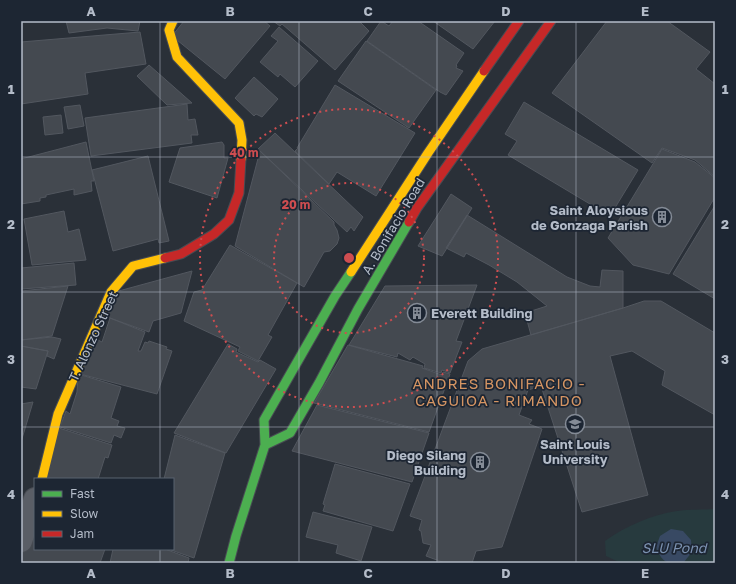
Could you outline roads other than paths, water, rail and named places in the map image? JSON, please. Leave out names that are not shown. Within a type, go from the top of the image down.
[{"type":"main road","name":"T. Alonzo Street","points":[[42,478],[58,414],[111,292],[134,266],[181,254],[214,234],[229,220],[239,194],[242,140],[239,123],[192,75],[177,57],[169,30],[173,21]]},
{"type":"main road","name":"A. Bonifacio Road","points":[[229,563],[265,445],[264,420],[335,296],[428,153],[519,21]]},
{"type":"main road","name":"A. Bonifacio Road","points":[[265,445],[290,433],[319,383],[358,309],[417,208],[551,21]]},
{"type":"street","points":[[21,541],[34,502]]},
{"type":"water","name":"SLU Pond","points":[[671,529],[683,531],[691,540],[692,552],[684,562],[666,562],[656,547],[660,536]]},
{"type":"place","name":"Saint Aloysious de Gonzaga Parish","points":[[662,217]]},
{"type":"place","name":"Everett Building","points":[[417,313]]},
{"type":"place","name":"Saint Louis University","points":[[575,424]]},
{"type":"place","name":"Diego Silang Building","points":[[480,462]]},
{"type":"district","name":"ANDRES BONIFACIO - CAGUIOA - RIMANDO","points":[[499,392]]}]
